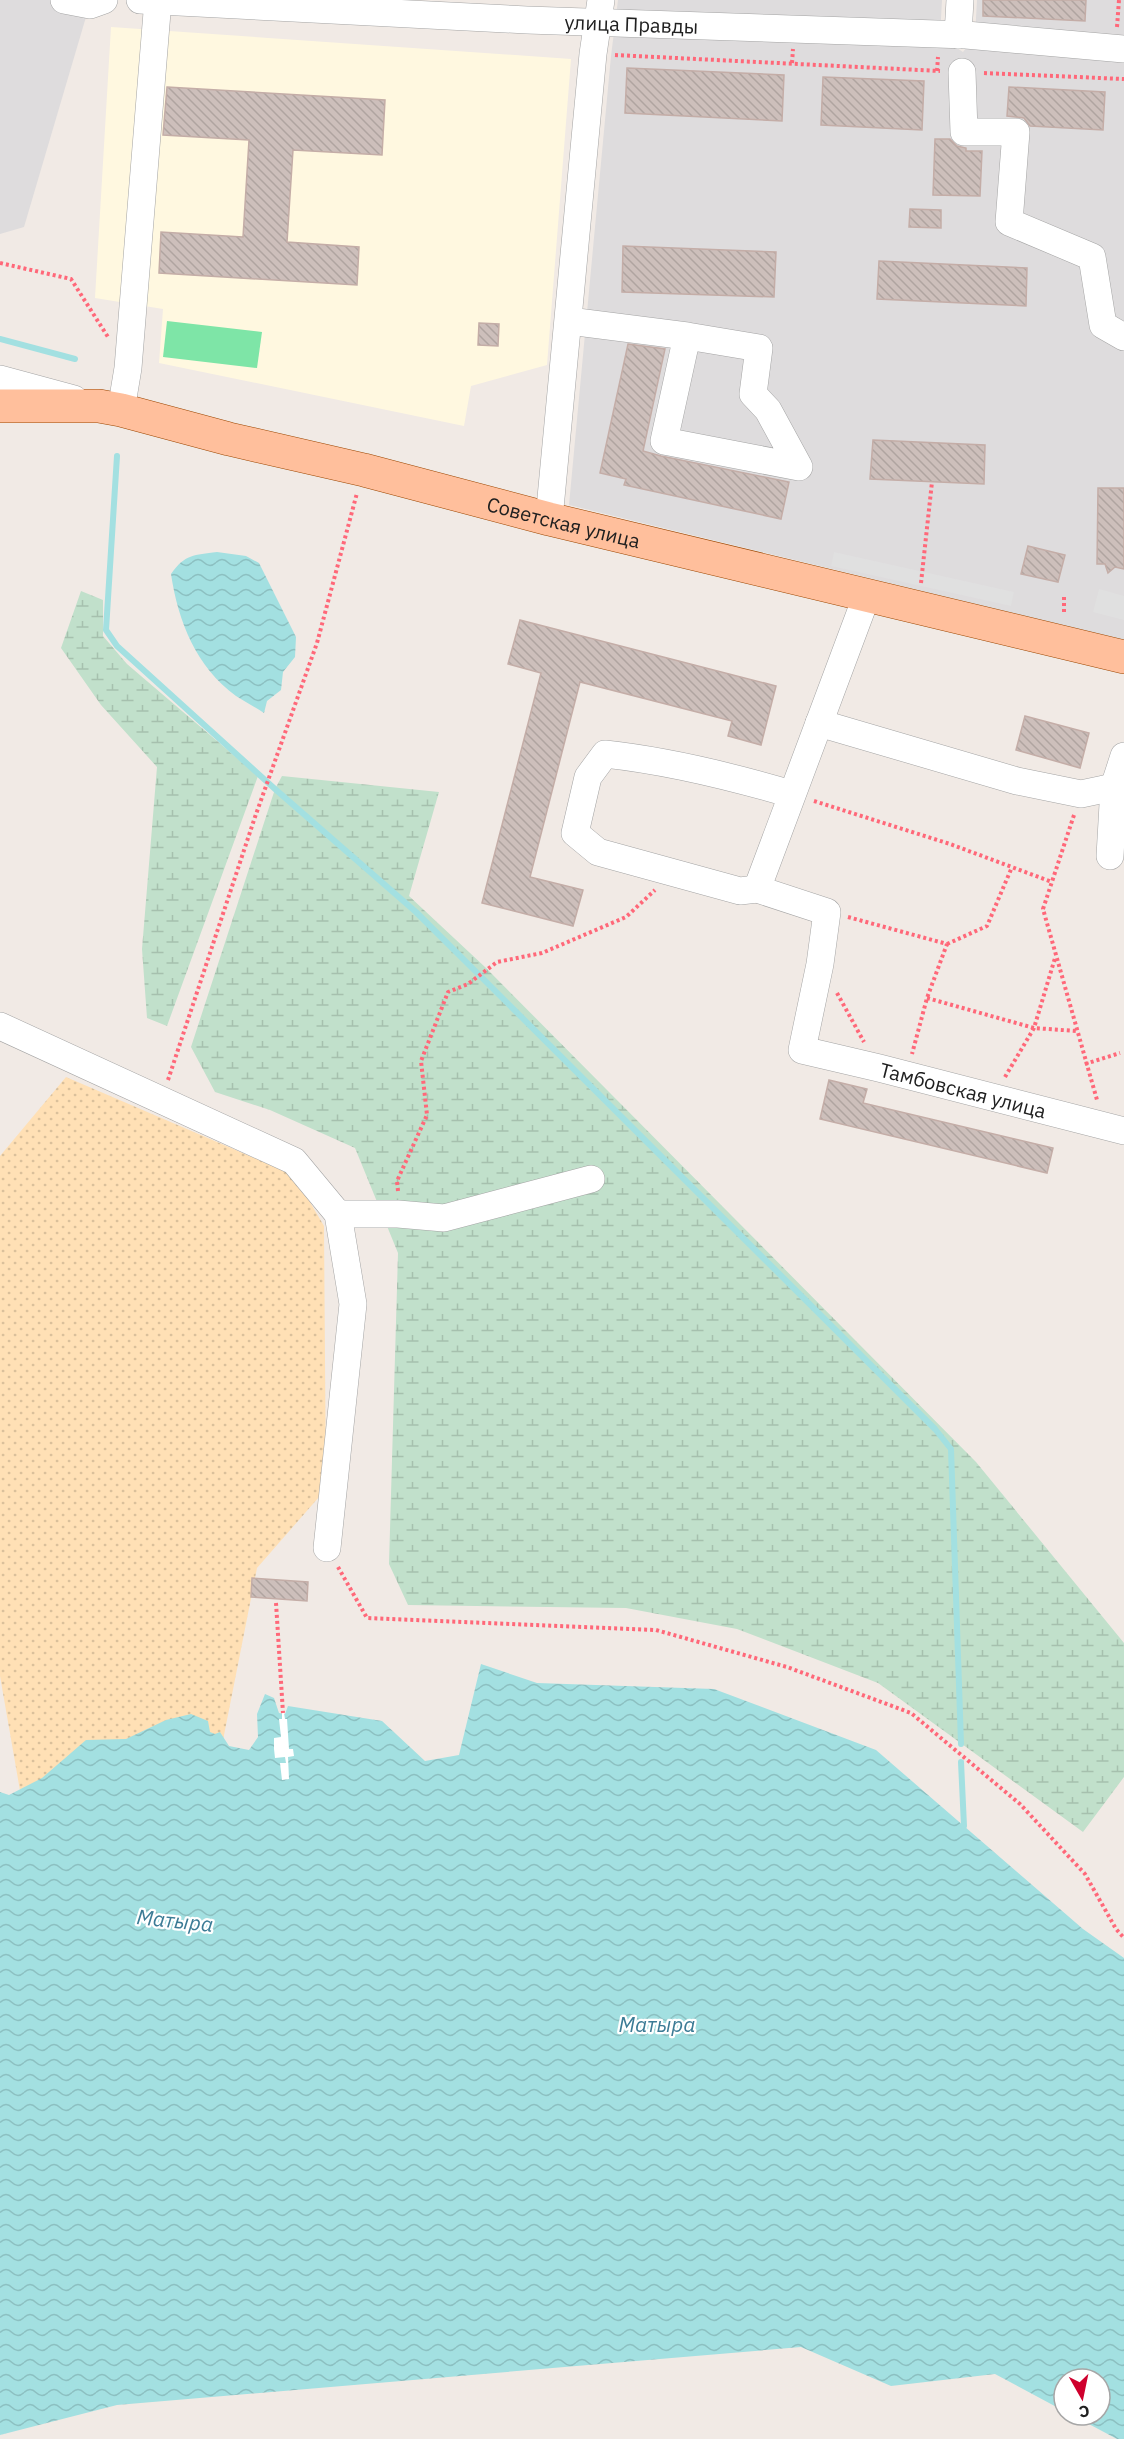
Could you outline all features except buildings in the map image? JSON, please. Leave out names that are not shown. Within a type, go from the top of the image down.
[{"type":"main road","name":"Советская улица","points":[[0,406],[110,408],[229,439],[364,470],[549,519],[1124,657]]},
{"type":"street","points":[[64,0],[90,5],[104,0]]},
{"type":"street","name":"улица Правды","points":[[140,0],[599,11],[958,35],[1124,49]]},
{"type":"street","points":[[0,379],[110,408],[128,368],[158,0]]},
{"type":"street","points":[[958,35],[960,0]]},
{"type":"street","points":[[549,519],[599,11]]},
{"type":"street","points":[[962,72],[964,132],[1016,132],[1009,222],[1092,257],[1103,325],[1124,336]]},
{"type":"street","points":[[569,321],[687,336],[759,348],[753,394],[768,410],[799,467],[664,441],[687,336]]},
{"type":"street","points":[[758,889],[791,794],[867,595]]},
{"type":"street","points":[[819,723],[1017,781],[1081,794],[1114,787]]},
{"type":"street","points":[[791,794],[716,773],[652,759],[605,754],[588,777],[575,833],[598,852],[740,891],[758,889],[827,912],[820,964]]},
{"type":"street","points":[[1110,856],[1114,787],[1124,756]]},
{"type":"street","name":"Тамбовская улица","points":[[820,964],[802,1050],[1114,1128]]},
{"type":"street","points":[[0,1026],[294,1161],[338,1214],[353,1304],[327,1548]]},
{"type":"street","points":[[338,1214],[398,1214],[444,1218],[591,1179]]},
{"type":"path","points":[[593,54],[1124,79]]},
{"type":"path","points":[[0,263],[71,279],[128,368]]},
{"type":"path","points":[[161,1100],[273,765],[317,643],[364,470]]},
{"type":"path","points":[[918,607],[932,482]]},
{"type":"path","points":[[1064,595],[1064,612]]},
{"type":"path","points":[[791,794],[950,844],[1052,882]]},
{"type":"path","points":[[1081,794],[1043,909],[1085,1064],[1114,1128]]},
{"type":"path","points":[[827,912],[947,944],[987,926],[1012,867]]},
{"type":"path","points":[[398,1214],[398,1180],[427,1115],[421,1061],[448,992],[475,979],[497,962],[542,953],[626,917],[673,873]]},
{"type":"path","points":[[906,1076],[927,998],[947,944]]},
{"type":"path","points":[[993,1099],[1034,1028],[1056,956]]},
{"type":"path","points":[[820,964],[879,1068]]},
{"type":"path","points":[[927,998],[1034,1028],[1076,1031]]},
{"type":"path","points":[[1085,1064],[1120,1053]]},
{"type":"path","points":[[327,1548],[368,1618],[656,1630],[787,1667],[911,1713],[1027,1811],[1085,1874],[1116,1929],[1124,1938]]},
{"type":"path","points":[[276,1603],[283,1713]]},
{"type":"shaded area","points":[[0,0],[91,0],[24,227],[0,234]]},
{"type":"shaded area","points":[[618,0],[942,0],[940,37],[963,52],[975,36],[977,0],[1124,0],[1124,640],[569,505]]},
{"type":"shaded area","points":[[111,27],[571,59],[547,365],[471,386],[464,426],[159,363],[163,309],[95,298]]},
{"type":"shaded area","points":[[834,552],[1014,592],[1011,606],[831,566]]},
{"type":"shaded area","points":[[1099,589],[1124,596],[1124,620],[1093,612]]},
{"type":"green space","points":[[167,321],[262,332],[257,368],[163,357]]},
{"type":"green space","points":[[81,591],[103,600],[103,636],[127,664],[258,776],[167,1026],[147,1018],[142,949],[157,767],[101,705],[61,648]]},
{"type":"green space","points":[[282,776],[439,792],[409,896],[485,967],[976,1462],[1124,1643],[1124,1777],[1083,1832],[878,1683],[737,1629],[626,1608],[408,1605],[389,1564],[398,1253],[355,1148],[270,1110],[215,1092],[191,1047],[275,789]]},
{"type":"sand","points":[[66,1077],[294,1175],[324,1226],[326,1489],[257,1568],[211,1801],[26,1825],[0,1676],[0,1156]]},
{"type":"water","points":[[217,552],[246,556],[259,563],[296,637],[295,657],[283,672],[281,690],[267,701],[264,713],[236,696],[210,671],[191,642],[178,609],[171,574],[186,559]]},
{"type":"water","name":"Матыра","points":[[481,1664],[537,1683],[714,1689],[876,1750],[1083,1929],[1124,1958],[1124,2439],[1117,2439],[1094,2427],[1112,2427],[1112,2367],[1052,2367],[1052,2405],[995,2374],[891,2386],[801,2347],[117,2405],[0,2435],[0,1792],[9,1795],[42,1778],[86,1740],[126,1739],[166,1720],[191,1714],[208,1721],[210,1732],[215,1734],[220,1732],[229,1746],[249,1750],[258,1737],[257,1714],[265,1694],[274,1698],[279,1713],[285,1714],[288,1706],[382,1721],[425,1761],[459,1755]]},
{"type":"pier","points":[[282,1713],[287,1719],[289,1749],[293,1749],[294,1756],[288,1757],[289,1779],[282,1780],[280,1763],[286,1763],[285,1757],[275,1758],[274,1738],[281,1737],[279,1719],[282,1719]]},
{"type":"waterway","points":[[0,339],[75,359]]},
{"type":"waterway","points":[[117,456],[106,630],[117,646],[275,789],[416,912],[935,1429],[951,1449],[961,1744]]},
{"type":"waterway","points":[[961,1762],[964,1826]]}]
